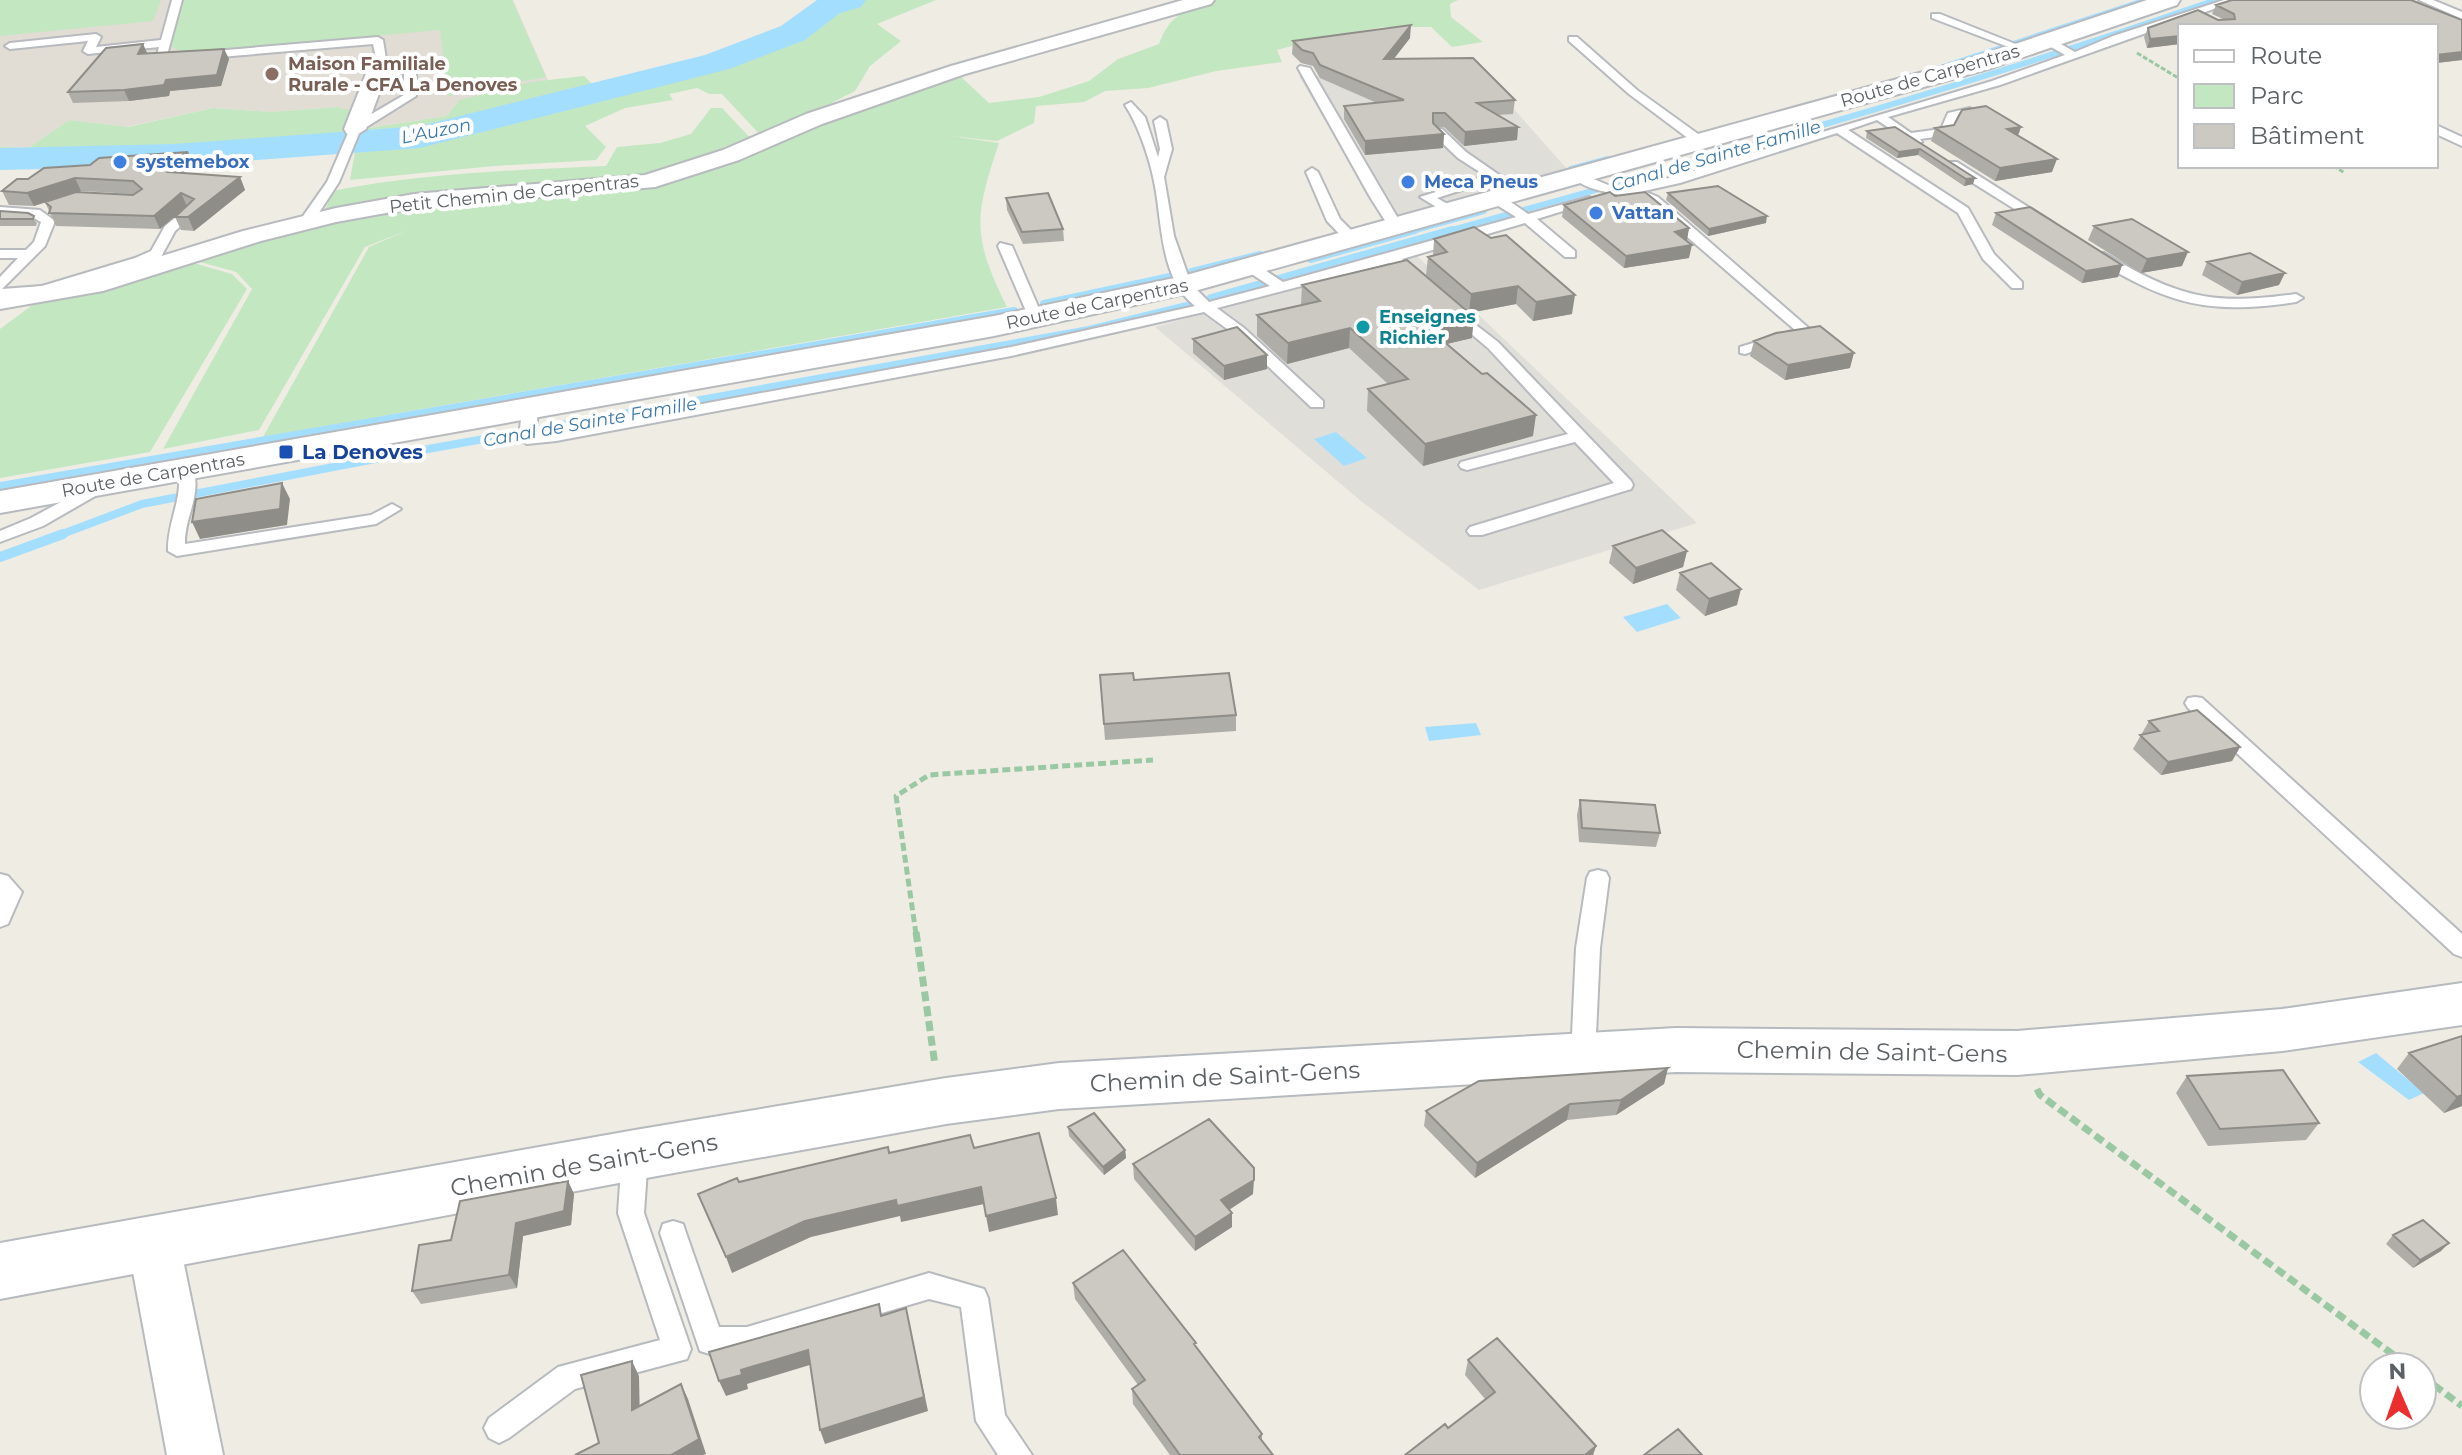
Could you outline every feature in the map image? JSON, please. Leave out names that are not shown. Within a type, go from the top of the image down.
[{"type":"main road","name":"Route de Carpentras","points":[[0,502],[1036,318],[1184,285],[1701,142],[2026,48],[2166,1]]},
{"type":"main road","name":"Chemin de Saint-Gens","points":[[0,1271],[635,1155],[946,1101],[1059,1086],[1676,1050],[2017,1053],[2282,1030],[2462,1004]]},
{"type":"street","name":"Petit Chemin de Carpentras","points":[[0,301],[94,285],[252,236],[336,215],[414,201],[647,182],[731,155],[814,119],[958,70],[1204,0]]},
{"type":"street","points":[[355,129],[382,59]]},
{"type":"street","points":[[154,1245],[195,1455]]},
{"type":"lane","points":[[177,0],[161,59],[378,40],[382,59],[410,69],[410,96],[355,129],[333,182],[308,219]]},
{"type":"lane","points":[[530,409],[527,439],[556,436],[1024,347],[1208,308],[1393,258],[1525,217],[1676,180],[1996,83],[2117,38],[2234,0]]},
{"type":"lane","points":[[2424,0],[2462,16]]},
{"type":"lane","points":[[2166,1],[2211,19]]},
{"type":"lane","points":[[2026,48],[1934,22],[2026,48],[2074,56]]},
{"type":"lane","points":[[10,46],[96,37],[88,51],[165,43]]},
{"type":"lane","points":[[1573,39],[1633,92],[1701,142]]},
{"type":"lane","points":[[1304,68],[1396,227]]},
{"type":"lane","points":[[1131,105],[1139,117],[1162,189],[1167,236],[1184,285],[1317,404]]},
{"type":"lane","points":[[1909,137],[1946,132],[1952,115],[1966,110]]},
{"type":"lane","points":[[1879,116],[1922,145]]},
{"type":"lane","points":[[1158,177],[1166,149],[1160,121]]},
{"type":"lane","points":[[1839,129],[1963,211],[1988,256],[2017,285]]},
{"type":"lane","points":[[2438,130],[2462,142]]},
{"type":"lane","points":[[1438,132],[1462,155],[1496,177],[1426,197],[1451,212]]},
{"type":"lane","points":[[1936,154],[2063,234]]},
{"type":"lane","points":[[1312,172],[1334,221],[1353,240]]},
{"type":"lane","points":[[1577,177],[1653,200],[1805,331],[1745,350]]},
{"type":"lane","points":[[1497,199],[1525,217],[1570,254]]},
{"type":"lane","points":[[0,211],[35,213],[58,206]]},
{"type":"lane","points":[[0,293],[43,290],[140,261],[156,254],[170,229],[191,212]]},
{"type":"lane","points":[[0,285],[40,243],[48,221],[35,213]]},
{"type":"lane","points":[[1005,246],[1036,318]]},
{"type":"lane","points":[[2087,249],[2148,287],[2184,301],[2242,307],[2296,298]]},
{"type":"lane","points":[[0,254],[30,254]]},
{"type":"lane","points":[[1393,258],[1493,345],[1625,485],[1476,531]]},
{"type":"lane","points":[[1252,268],[1281,287]]},
{"type":"lane","points":[[1467,465],[1578,436]]},
{"type":"lane","points":[[185,469],[190,484],[176,530],[177,551],[376,519],[392,509]]},
{"type":"lane","points":[[0,537],[37,522],[105,483]]},
{"type":"lane","points":[[2195,703],[2462,948]]},
{"type":"lane","points":[[1583,1056],[1588,948],[1598,878]]},
{"type":"lane","points":[[0,882],[11,892],[0,918]]},
{"type":"lane","points":[[499,1428],[568,1377],[677,1349],[631,1213],[635,1155]]},
{"type":"lane","points":[[673,1233],[710,1341],[747,1340],[929,1286],[974,1298],[991,1421],[1017,1455]]},
{"type":"path","points":[[2117,38],[2178,78]]},
{"type":"path","points":[[2336,168],[2345,173]]},
{"type":"path","points":[[946,1101],[937,1073],[896,796],[929,775],[1153,760]]},
{"type":"path","points":[[2017,1053],[2040,1095],[2388,1351]]},
{"type":"path","points":[[2438,1388],[2462,1406]]},
{"type":"shaded area","name":"Maison Familiale Rurale - CFA La Denoves","points":[[0,0],[513,0],[548,80],[459,100],[447,116],[367,128],[337,107],[272,112],[213,108],[126,127],[69,120],[28,148],[0,147]]},
{"type":"shaded area","points":[[1478,69],[1568,170],[1385,223],[1299,76]]},
{"type":"shaded area","points":[[1416,255],[1697,523],[1479,590],[1361,501],[1155,327]]},
{"type":"green space","points":[[0,0],[161,0],[153,21],[0,36]]},
{"type":"green space","points":[[183,0],[512,0],[546,77],[448,96],[440,30],[185,53],[170,46]]},
{"type":"green space","points":[[866,0],[936,0],[877,24],[901,41],[870,66],[855,91],[763,138],[722,94],[709,94],[697,88],[669,94],[673,100],[625,108],[585,126],[606,147],[596,160],[350,180],[356,146],[187,157],[0,160],[0,147],[28,148],[69,120],[128,127],[213,108],[272,112],[337,107],[362,113],[368,128],[447,116],[459,100],[531,82],[584,76],[603,95],[722,65],[800,34],[834,8]]},
{"type":"green space","points":[[1214,0],[1458,0],[1450,4],[1451,17],[1483,42],[1452,47],[1431,27],[1383,27],[1324,37],[1277,50],[1282,62],[1216,71],[1148,88],[1105,91],[1084,102],[1036,106],[1034,123],[997,141],[950,136],[999,143],[985,190],[980,226],[987,262],[1007,307],[263,437],[369,247],[408,230],[365,247],[259,430],[163,449],[252,289],[236,272],[193,260],[224,249],[361,215],[541,198],[683,179],[754,154],[801,131],[959,75],[989,103],[1039,97],[1089,81],[1118,59],[1159,44],[1168,26],[1180,14]]},
{"type":"green space","points":[[711,108],[722,108],[754,142],[677,168],[637,175],[325,211],[332,191],[366,185],[469,173],[606,166],[617,147],[660,143],[691,134]]},
{"type":"green space","points":[[190,262],[232,274],[247,289],[150,452],[0,478],[0,329],[35,303],[114,286]]},
{"type":"water","points":[[1336,432],[1367,458],[1344,466],[1314,439]]},
{"type":"water","points":[[1667,604],[1681,618],[1637,632],[1623,617]]},
{"type":"water","points":[[1476,723],[1481,735],[1429,741],[1425,727]]},
{"type":"water","points":[[2376,1053],[2424,1093],[2409,1100],[2358,1062]]},
{"type":"building","points":[[2232,0],[2411,0],[2462,20],[2462,52],[2438,55],[2438,24],[2178,24],[2178,36],[2150,39],[2148,28],[2198,10],[2218,20],[2235,19],[2234,14],[2216,5]]},
{"type":"building","points":[[1411,25],[1384,59],[1473,58],[1515,100],[1477,103],[1518,127],[1465,132],[1445,113],[1433,113],[1433,123],[1444,134],[1365,141],[1344,106],[1404,100],[1320,65],[1313,53],[1302,50],[1293,41]]},
{"type":"building","points":[[143,44],[138,54],[224,49],[217,75],[166,80],[164,85],[124,90],[68,92],[106,48]]},
{"type":"building","points":[[1986,106],[2021,127],[2007,129],[2057,159],[2000,168],[1935,128],[1954,125],[1962,110]]},
{"type":"building","points":[[1895,127],[1975,178],[1966,179],[1920,149],[1899,152],[1867,131]]},
{"type":"building","points":[[188,152],[167,163],[181,166],[169,172],[240,177],[188,217],[175,217],[194,199],[181,193],[154,216],[49,213],[51,207],[45,202],[76,192],[133,195],[142,189],[133,181],[75,178],[27,193],[2,191],[17,179],[28,179],[44,168],[90,165],[99,158]]},
{"type":"building","points":[[1718,186],[1767,216],[1709,229],[1668,193]]},
{"type":"building","points":[[1610,192],[1615,196],[1645,192],[1689,228],[1675,232],[1692,245],[1626,256],[1564,205]]},
{"type":"building","points":[[1048,193],[1063,229],[1022,232],[1006,198]]},
{"type":"building","points":[[2030,207],[2122,265],[2086,271],[1996,213]]},
{"type":"building","points":[[0,211],[34,216],[33,219],[0,219]]},
{"type":"building","points":[[2132,219],[2188,252],[2147,259],[2094,226]]},
{"type":"building","points":[[1474,227],[1491,238],[1506,235],[1575,295],[1536,302],[1518,286],[1471,294],[1428,257],[1447,252],[1434,239]]},
{"type":"building","points":[[2250,253],[2285,273],[2242,282],[2207,262]]},
{"type":"building","points":[[1407,260],[1474,317],[1428,328],[1536,415],[1425,444],[1368,389],[1408,379],[1350,328],[1288,343],[1257,315],[1320,301],[1302,285]]},
{"type":"building","points":[[1820,326],[1854,353],[1788,365],[1754,341],[1776,333]]},
{"type":"building","points":[[1237,327],[1267,355],[1224,366],[1193,339]]},
{"type":"building","points":[[282,483],[280,509],[192,522],[196,499]]},
{"type":"building","points":[[1662,530],[1687,551],[1636,568],[1613,546]]},
{"type":"building","points":[[1711,563],[1741,589],[1709,599],[1680,573]]},
{"type":"building","points":[[1133,673],[1134,680],[1229,673],[1236,715],[1104,724],[1100,675]]},
{"type":"building","points":[[2197,710],[2240,747],[2168,762],[2140,735],[2159,731],[2149,721]]},
{"type":"building","points":[[1580,800],[1655,805],[1660,833],[1582,828]]},
{"type":"building","points":[[2462,1036],[2462,1095],[2457,1097],[2409,1053]]},
{"type":"building","points":[[1668,1068],[1621,1100],[1570,1104],[1477,1163],[1426,1111],[1479,1081]]},
{"type":"building","points":[[2283,1070],[2319,1123],[2220,1129],[2187,1076]]},
{"type":"building","points":[[1094,1113],[1125,1150],[1103,1167],[1068,1127]]},
{"type":"building","points":[[1209,1119],[1254,1168],[1254,1180],[1221,1200],[1232,1213],[1195,1237],[1133,1164]]},
{"type":"building","points":[[1039,1133],[1056,1198],[986,1216],[981,1187],[897,1206],[896,1200],[805,1221],[726,1257],[698,1194],[737,1178],[739,1182],[888,1147],[889,1153],[970,1135],[974,1148]]},
{"type":"building","points":[[568,1181],[564,1211],[516,1223],[509,1275],[412,1291],[419,1245],[451,1240],[460,1201]]},
{"type":"building","points":[[2423,1220],[2449,1243],[2420,1260],[2393,1235]]},
{"type":"building","points":[[1123,1250],[1196,1343],[1262,1434],[1259,1437],[1273,1455],[1180,1455],[1132,1389],[1145,1380],[1073,1283]]},
{"type":"building","points":[[879,1304],[881,1316],[906,1308],[924,1397],[820,1430],[808,1350],[741,1370],[742,1375],[719,1381],[709,1352]]},
{"type":"building","points":[[1497,1338],[1596,1446],[1585,1455],[1405,1455],[1445,1424],[1448,1428],[1495,1392],[1468,1360]]},
{"type":"building","points":[[632,1361],[632,1410],[681,1384],[699,1439],[671,1455],[575,1455],[599,1443],[581,1375]]},
{"type":"building","points":[[1678,1429],[1702,1455],[1644,1455]]},
{"type":"waterway","name":"L'Auzon","points":[[0,159],[174,155],[420,137],[717,62],[793,33],[829,6],[850,0]]},
{"type":"waterway","points":[[1943,67],[2147,0]]},
{"type":"waterway","name":"Canal de Sainte Famille","points":[[1445,232],[1929,93],[2216,0]]},
{"type":"waterway","points":[[1571,169],[1608,159]]},
{"type":"waterway","points":[[1408,232],[1484,211]]},
{"type":"waterway","points":[[1311,259],[1415,230]]},
{"type":"waterway","name":"Canal de Sainte Famille","points":[[1211,298],[1452,230]]},
{"type":"waterway","points":[[1192,272],[1260,255]]},
{"type":"waterway","points":[[1044,304],[1170,277]]},
{"type":"waterway","name":"Canal de Sainte Famille","points":[[57,536],[142,504],[406,453],[1089,330],[1187,306]]},
{"type":"waterway","points":[[0,486],[1014,311]]},
{"type":"waterway","name":"Canal de Sainte Famille","points":[[0,557],[63,534]]},
{"type":"place","name":"Maison Familiale Rurale - CFA La Denoves","points":[[272,74]]},
{"type":"place","name":"systemebox","points":[[120,162]]},
{"type":"place","name":"Meca Pneus","points":[[1408,182]]},
{"type":"place","name":"Vattan","points":[[1596,213]]},
{"type":"place","name":"Enseignes Richier","points":[[1363,327]]},
{"type":"place","name":"La Denoves","points":[[286,452]]}]
